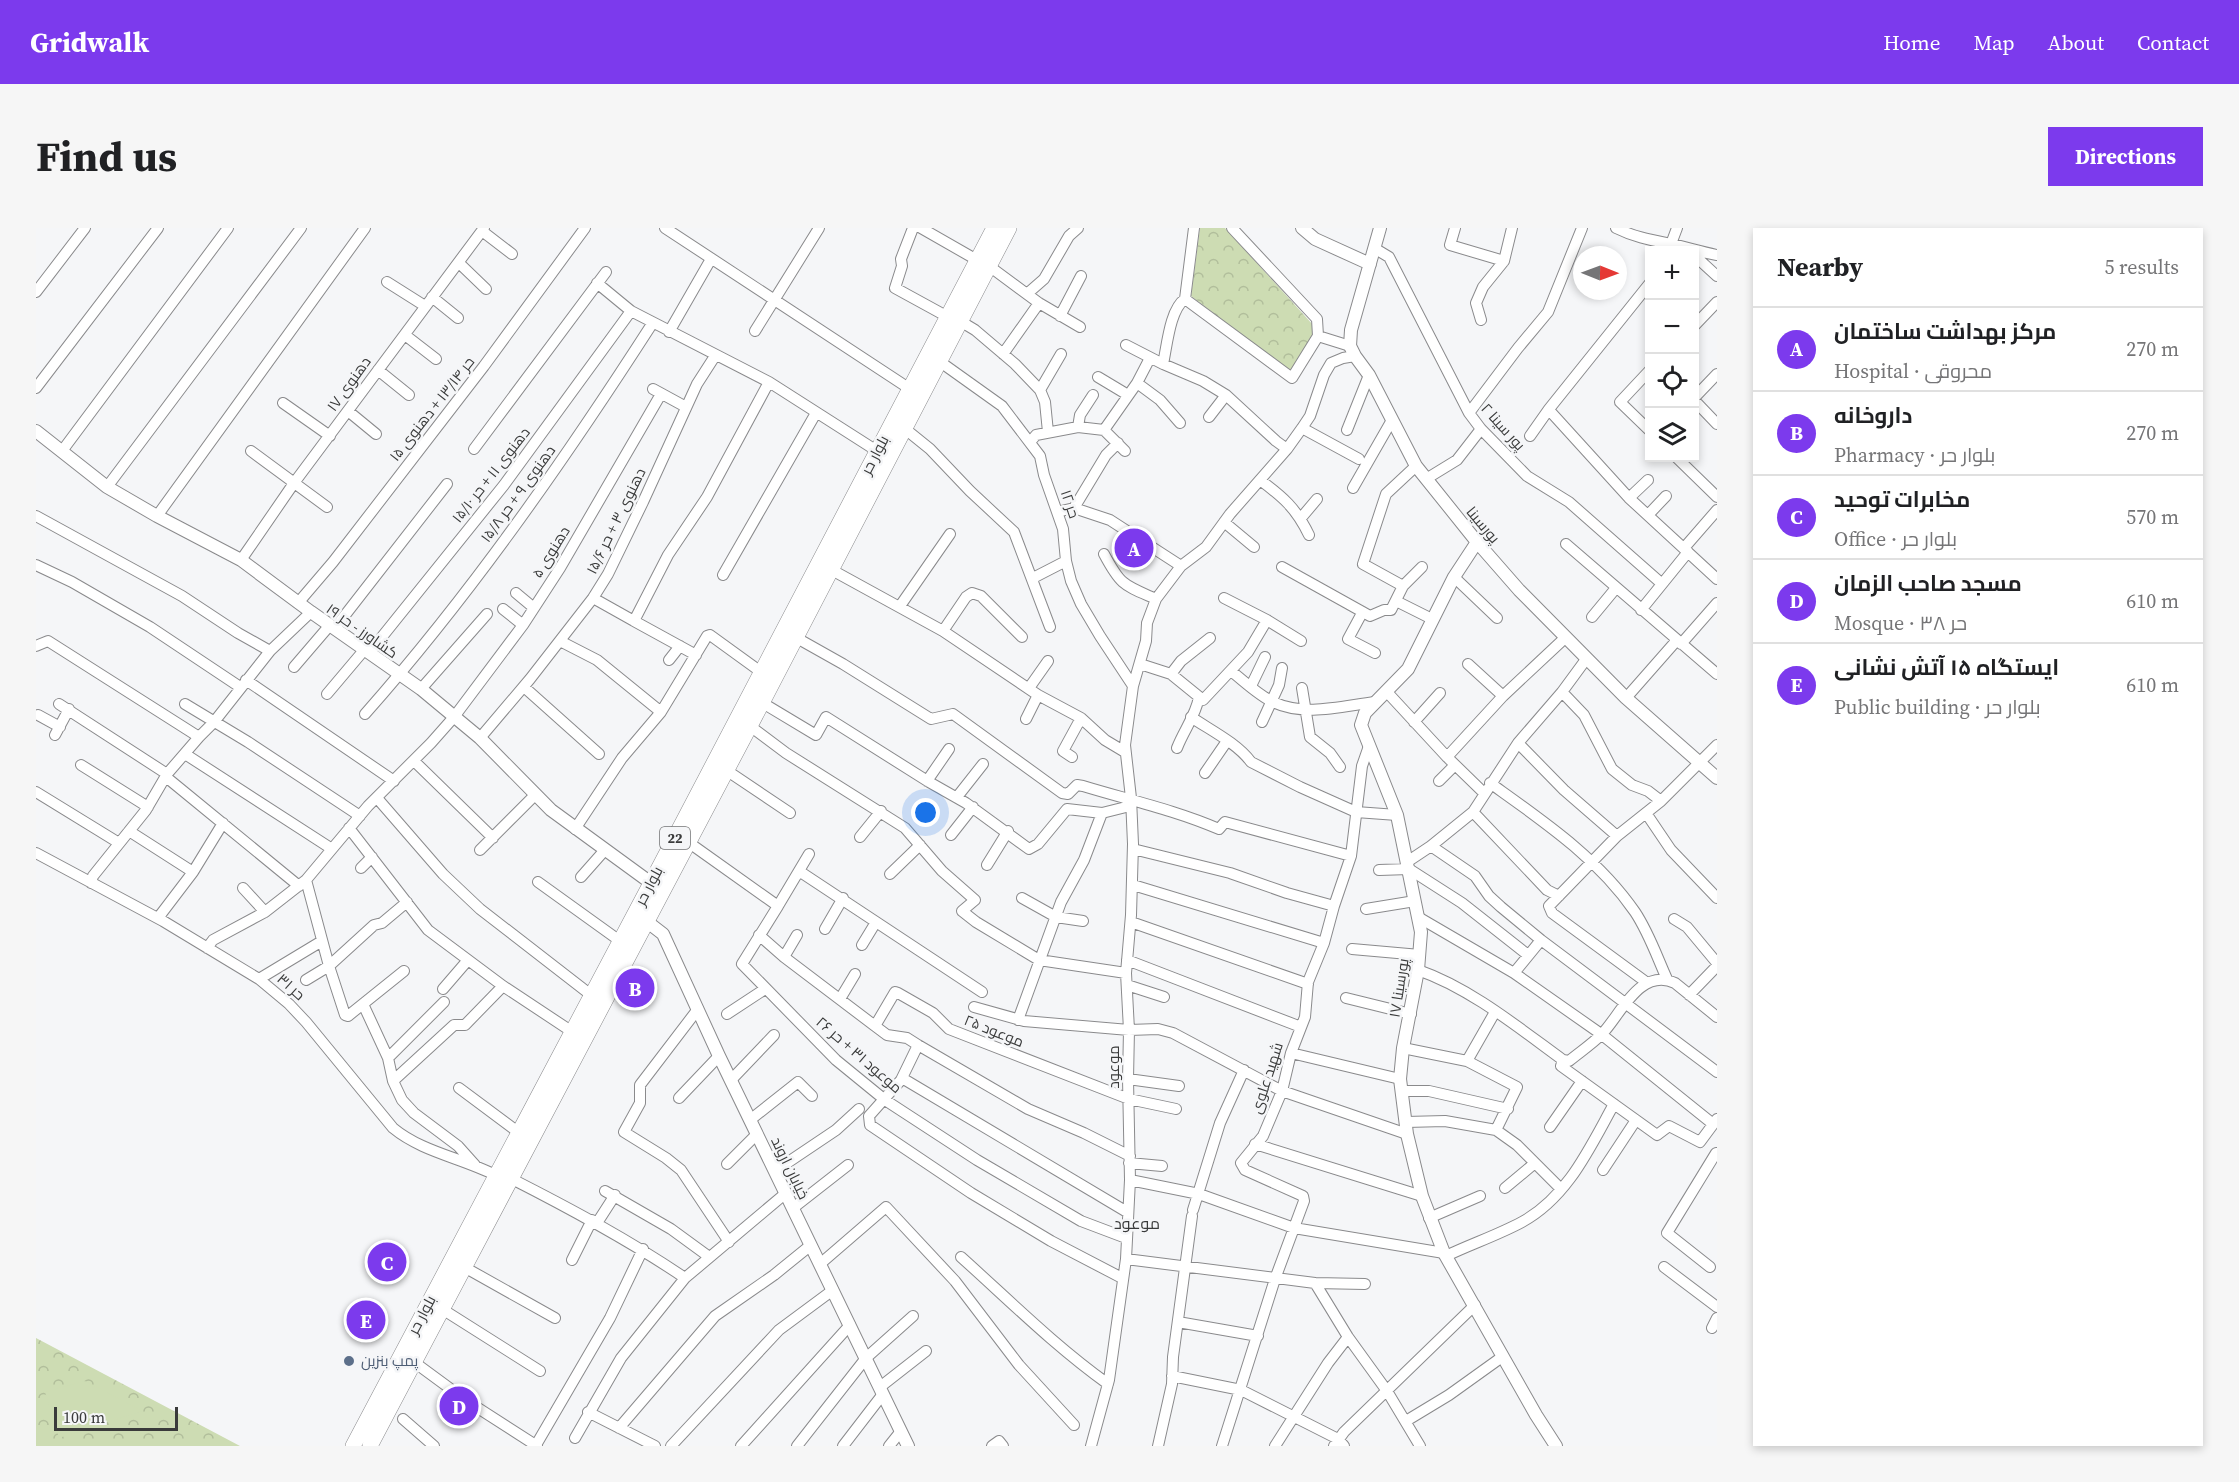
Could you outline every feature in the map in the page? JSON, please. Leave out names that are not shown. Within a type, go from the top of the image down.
[{"type":"main road","name":"بلوار حر","points":[[983,263],[994,228]]},
{"type":"main road","name":"بلوار حر","points":[[370,1446],[464,1267],[503,1177],[518,1132],[620,941],[641,917],[651,883],[910,389],[954,319],[983,263],[1009,228]]},
{"type":"main road","name":"بلوار حر","points":[[353,1446],[503,1177],[641,917],[688,842],[750,726],[939,361],[954,319]]},
{"type":"street","points":[[36,292],[85,228]]},
{"type":"street","points":[[36,388],[158,228]]},
{"type":"street","points":[[62,451],[228,228]]},
{"type":"street","points":[[107,487],[301,228]]},
{"type":"street","points":[[157,516],[365,228]]},
{"type":"street","name":"حر ۱۳/۱۴ + دهنوی ۱۵","points":[[298,603],[333,562],[484,366],[585,228]]},
{"type":"street","points":[[665,228],[910,389]]},
{"type":"street","points":[[755,331],[819,228]]},
{"type":"street","points":[[913,228],[900,259],[902,266],[895,288],[975,330],[1003,354],[1040,390],[1046,402],[1048,432]]},
{"type":"street","points":[[921,228],[983,263],[1039,303],[1080,327]]},
{"type":"street","points":[[1028,293],[1044,279],[1069,236],[1078,228]]},
{"type":"street","points":[[1163,364],[1174,315],[1178,304],[1185,299],[1194,228]]},
{"type":"street","points":[[1185,299],[1292,378],[1318,336],[1317,319],[1232,228]]},
{"type":"street","points":[[1302,228],[1315,239],[1370,264]]},
{"type":"street","points":[[1318,336],[1353,351],[1351,330],[1380,228]]},
{"type":"street","points":[[1455,228],[1450,245],[1503,261]]},
{"type":"street","points":[[1481,320],[1476,303],[1483,287],[1503,261],[1512,228]]},
{"type":"street","points":[[1469,413],[1548,312],[1582,228]]},
{"type":"street","points":[[1616,228],[1629,231],[1650,241],[1674,246],[1677,228]]},
{"type":"street","points":[[483,229],[512,254]]},
{"type":"street","name":"دهنوی ۱۷","points":[[241,560],[294,483],[483,229]]},
{"type":"street","name":"پور سینا ۲","points":[[1374,248],[1389,257],[1469,413],[1481,429],[1527,476],[1569,502],[1661,583]]},
{"type":"street","points":[[1699,252],[1717,255]]},
{"type":"street","points":[[669,332],[711,259]]},
{"type":"street","points":[[1699,260],[1717,276]]},
{"type":"street","points":[[459,263],[486,289]]},
{"type":"street","points":[[474,449],[606,272]]},
{"type":"street","points":[[1060,316],[1081,276]]},
{"type":"street","points":[[387,282],[458,318]]},
{"type":"street","points":[[597,283],[631,312],[769,382],[877,451]]},
{"type":"street","points":[[1530,436],[1645,289]]},
{"type":"street","points":[[1699,322],[1717,302]]},
{"type":"street","points":[[1003,354],[1039,303]]},
{"type":"street","name":"دهنوی ۱۱ + حر ۱۵/۱۰","points":[[327,694],[367,651],[507,480],[631,312]]},
{"type":"street","name":"دهنوی ۹ + حر ۱۵/۸","points":[[365,714],[399,675],[529,507],[652,324]]},
{"type":"street","points":[[405,335],[436,359]]},
{"type":"street","points":[[1126,345],[1203,381],[1226,395],[1287,449]]},
{"type":"street","name":"پورسینا","points":[[1353,351],[1369,375],[1416,466],[1477,542],[1519,590],[1626,698],[1717,778]]},
{"type":"street","name":"موعود","points":[[1096,1445],[1108,1384],[1126,1259],[1130,1180],[1127,960],[1133,885],[1133,849],[1131,802],[1125,752],[1133,686],[1146,641],[1147,623],[1156,599],[1181,566],[1206,548],[1224,522],[1287,449],[1302,428],[1310,416],[1323,375],[1331,363],[1353,351]]},
{"type":"street","points":[[1040,390],[1061,354]]},
{"type":"street","name":"دهنوی ۳ + حر ۱۵/۶","points":[[480,738],[560,641],[608,574],[697,384],[715,356]]},
{"type":"street","points":[[1104,430],[1137,383],[1150,358]]},
{"type":"street","name":"حر ۱۲","points":[[939,361],[1002,405],[1040,456],[1044,475],[1063,529],[1066,561],[1071,581],[1081,604],[1133,686]]},
{"type":"street","points":[[378,370],[409,395]]},
{"type":"street","points":[[1699,394],[1717,374]]},
{"type":"street","points":[[1347,430],[1369,375]]},
{"type":"street","points":[[1645,375],[1620,402],[1645,426]]},
{"type":"street","points":[[1098,377],[1128,395]]},
{"type":"street","points":[[634,621],[668,555],[707,496],[769,382]]},
{"type":"street","points":[[1137,383],[1160,400],[1180,423]]},
{"type":"street","name":"دهنوی ۵","points":[[207,948],[213,940],[266,912],[302,883],[360,816],[454,717],[523,625],[560,568],[657,392],[686,407]]},
{"type":"street","points":[[1078,427],[1080,415],[1093,395]]},
{"type":"street","points":[[1209,417],[1226,395]]},
{"type":"street","points":[[283,403],[330,436]]},
{"type":"street","points":[[1699,404],[1717,424]]},
{"type":"street","points":[[1549,410],[1629,498],[1717,579]]},
{"type":"street","points":[[348,411],[376,434]]},
{"type":"street","points":[[723,575],[816,413]]},
{"type":"street","points":[[1353,488],[1392,420]]},
{"type":"street","points":[[1031,441],[1036,435],[1078,427],[1104,430],[1121,447],[1106,455],[1074,508]]},
{"type":"street","points":[[904,428],[930,449],[1014,532],[1050,627]]},
{"type":"street","points":[[1302,428],[1359,459]]},
{"type":"street","points":[[1426,479],[1457,460],[1481,429]]},
{"type":"street","name":"کشاورز - حر ۱۹","points":[[36,431],[107,487],[241,560],[310,612],[421,689],[480,738],[535,795],[575,829],[651,883]]},
{"type":"street","points":[[251,451],[327,507]]},
{"type":"street","points":[[1681,462],[1717,496]]},
{"type":"street","points":[[1403,586],[1363,564],[1386,494],[1416,466]]},
{"type":"street","points":[[1260,480],[1283,496],[1300,518],[1309,535]]},
{"type":"street","points":[[1629,498],[1648,480]]},
{"type":"street","points":[[294,667],[332,626],[447,484]]},
{"type":"street","points":[[1648,515],[1666,496]]},
{"type":"street","points":[[1300,518],[1317,499]]},
{"type":"street","points":[[1058,512],[1074,508],[1110,520],[1181,566]]},
{"type":"street","points":[[1641,610],[1717,510]]},
{"type":"street","points":[[36,516],[182,596],[270,651]]},
{"type":"street","points":[[1224,522],[1254,547]]},
{"type":"street","points":[[900,606],[950,534]]},
{"type":"street","name":"پورسینا ۱۷","points":[[1477,542],[1454,577],[1408,669],[1365,713],[1361,725],[1397,815],[1421,932],[1411,1014],[1402,1048],[1400,1085],[1422,1196],[1445,1254],[1502,1357],[1556,1446]]},
{"type":"street","points":[[1566,544],[1717,674]]},
{"type":"street","points":[[1104,554],[1117,579],[1156,599]]},
{"type":"street","points":[[1033,578],[1066,561]]},
{"type":"street","points":[[39,567],[72,582],[243,683],[394,781]]},
{"type":"street","points":[[1282,567],[1362,613],[1372,616],[1384,610],[1391,610],[1403,586],[1422,567]]},
{"type":"street","points":[[830,569],[943,631],[1033,691],[1081,718],[1105,740],[1125,752]]},
{"type":"street","points":[[1454,577],[1497,618]]},
{"type":"street","points":[[1592,617],[1616,588]]},
{"type":"street","points":[[516,593],[534,608]]},
{"type":"street","points":[[943,631],[966,597],[972,593],[981,596],[1022,637]]},
{"type":"street","points":[[593,598],[696,655]]},
{"type":"street","points":[[1224,598],[1301,641]]},
{"type":"street","points":[[1396,601],[1432,619]]},
{"type":"street","points":[[1626,698],[1717,603]]},
{"type":"street","points":[[503,609],[523,625]]},
{"type":"street","points":[[91,883],[93,876],[148,807],[167,775],[214,722],[270,651],[310,612]]},
{"type":"street","points":[[1362,613],[1348,639],[1375,652]]},
{"type":"street","points":[[421,689],[487,614]]},
{"type":"street","points":[[1177,748],[1201,698],[1248,652],[1267,620]]},
{"type":"street","points":[[575,829],[622,758],[661,712],[707,636],[710,635],[761,672]]},
{"type":"street","points":[[795,637],[934,720],[953,714],[1062,793],[1068,794],[1077,785],[1193,818],[1219,829],[1225,822],[1352,856]]},
{"type":"street","points":[[1439,781],[1451,761],[1503,696],[1566,637]]},
{"type":"street","points":[[1171,674],[1181,661],[1210,638]]},
{"type":"street","points":[[36,646],[48,641],[199,737]]},
{"type":"street","points":[[560,641],[597,660],[661,712]]},
{"type":"street","points":[[669,660],[680,646]]},
{"type":"street","points":[[1251,686],[1265,657]]},
{"type":"street","points":[[1379,870],[1408,866],[1473,812],[1518,743],[1562,692],[1587,658]]},
{"type":"street","points":[[1026,719],[1033,691],[1048,661]]},
{"type":"street","points":[[1140,664],[1171,674],[1201,698]]},
{"type":"street","points":[[1468,664],[1503,696]]},
{"type":"street","points":[[1262,722],[1279,684],[1282,668]]},
{"type":"street","points":[[1231,671],[1271,701],[1287,707],[1307,710],[1376,702]]},
{"type":"street","points":[[524,687],[599,754]]},
{"type":"street","points":[[1302,688],[1310,737],[1330,753],[1340,766]]},
{"type":"street","points":[[1386,691],[1451,761],[1593,861],[1635,912],[1648,935],[1667,980],[1717,1017]]},
{"type":"street","points":[[1562,692],[1584,716],[1612,768],[1632,785],[1648,791],[1661,801]]},
{"type":"street","points":[[1414,722],[1440,693]]},
{"type":"street","points":[[761,702],[816,735],[826,717],[927,781],[973,807],[1031,849],[1067,809],[1102,813],[1131,802]]},
{"type":"street","points":[[185,705],[360,816]]},
{"type":"street","points":[[38,714],[58,731],[64,707],[167,775],[223,823],[302,883],[345,1015],[348,1016],[363,1005],[404,970]]},
{"type":"street","points":[[1191,717],[1227,741],[1247,756],[1251,762],[1274,774],[1356,812],[1397,815]]},
{"type":"street","points":[[1072,757],[1063,751],[1081,718]]},
{"type":"street","points":[[750,726],[786,753],[905,828],[942,871],[975,900],[962,911],[976,922],[1040,960],[1127,979],[1164,997]]},
{"type":"street","points":[[1205,773],[1227,741]]},
{"type":"street","points":[[1518,743],[1564,790],[1617,836]]},
{"type":"street","points":[[1667,980],[1646,982],[1552,913],[1549,906],[1617,836],[1661,801],[1717,745]]},
{"type":"street","name":"شهید علوی","points":[[1222,1446],[1275,1279],[1304,1201],[1303,1196],[1245,1170],[1241,1163],[1263,1136],[1282,1091],[1291,1053],[1305,1017],[1308,984],[1352,856],[1362,766],[1369,746]]},
{"type":"street","points":[[927,781],[949,749]]},
{"type":"street","points":[[185,754],[332,849]]},
{"type":"street","points":[[414,761],[493,838]]},
{"type":"street","points":[[957,797],[983,764]]},
{"type":"street","points":[[81,765],[148,807]]},
{"type":"street","points":[[726,770],[790,813]]},
{"type":"street","points":[[36,792],[119,843]]},
{"type":"street","points":[[480,850],[535,795]]},
{"type":"street","points":[[377,798],[443,874],[472,902],[591,995]]},
{"type":"street","points":[[951,835],[973,807]]},
{"type":"street","points":[[860,837],[881,811]]},
{"type":"street","points":[[1473,812],[1547,890],[1559,896]]},
{"type":"street","points":[[1018,1020],[1061,903],[1084,860],[1102,813]]},
{"type":"street","points":[[1646,813],[1671,850],[1717,898]]},
{"type":"street","points":[[158,918],[193,872],[223,823]]},
{"type":"street","points":[[350,828],[428,930],[503,986],[572,1031]]},
{"type":"street","points":[[129,831],[193,872]]},
{"type":"street","points":[[987,865],[1008,831]]},
{"type":"street","points":[[688,842],[778,906]]},
{"type":"street","points":[[890,874],[920,844]]},
{"type":"street","points":[[1431,846],[1475,876],[1489,896],[1541,940],[1717,1072]]},
{"type":"street","points":[[1133,849],[1230,873],[1287,893],[1334,906]]},
{"type":"street","points":[[581,877],[604,851]]},
{"type":"street","name":"حر ۳۱","points":[[36,853],[158,918],[260,979],[306,1022],[393,1128],[404,1137],[503,1177],[595,1222],[643,1249],[684,1278]]},
{"type":"street","name":"موعود ۳۱ + حر ۲۶","points":[[809,854],[742,964],[836,1059],[885,1100],[978,1160],[1081,1221],[1126,1238]]},
{"type":"street","points":[[361,868],[372,857]]},
{"type":"street","points":[[1408,866],[1462,903],[1528,955]]},
{"type":"street","points":[[799,871],[982,992]]},
{"type":"street","points":[[538,882],[620,941]]},
{"type":"street","points":[[1133,885],[1323,943]]},
{"type":"street","points":[[243,888],[266,912]]},
{"type":"street","points":[[825,929],[843,898]]},
{"type":"street","points":[[1022,898],[1056,916],[1083,921]]},
{"type":"street","points":[[1366,909],[1415,901]]},
{"type":"street","points":[[306,980],[329,966],[374,925],[382,923],[407,902]]},
{"type":"street","name":"خیابان اروند","points":[[641,917],[663,934],[719,1056],[908,1446]]},
{"type":"street","points":[[1418,917],[1514,973],[1601,1034],[1715,1121],[1700,1142]]},
{"type":"street","points":[[1674,918],[1687,927],[1717,965],[1689,995]]},
{"type":"street","points":[[862,945],[876,922]]},
{"type":"street","points":[[1131,922],[1308,984]]},
{"type":"street","points":[[759,935],[784,957],[887,1035],[907,1038],[1028,1109],[1084,1133],[1129,1159],[1162,1166]]},
{"type":"street","points":[[784,957],[797,935]]},
{"type":"street","points":[[1514,973],[1541,940]]},
{"type":"street","points":[[260,979],[322,942]]},
{"type":"street","points":[[1352,949],[1420,955]]},
{"type":"street","points":[[443,989],[468,960]]},
{"type":"street","points":[[1127,960],[1301,1027]]},
{"type":"street","points":[[1418,970],[1438,977],[1495,1012],[1563,1060],[1569,1061],[1601,1034],[1646,982]]},
{"type":"street","points":[[840,999],[855,974]]},
{"type":"street","points":[[393,1081],[454,1024],[465,1025],[503,986]]},
{"type":"street","points":[[727,1014],[765,989]]},
{"type":"street","name":"موعود ۲۵","points":[[875,1026],[895,992],[933,1013],[949,1029],[1129,1099]]},
{"type":"street","points":[[1346,998],[1411,1014]]},
{"type":"street","points":[[388,1058],[444,1002]]},
{"type":"street","points":[[363,1005],[388,1058],[393,1081],[402,1100],[414,1113],[458,1146],[476,1165]]},
{"type":"street","points":[[974,1007],[1018,1020],[1129,1030],[1158,1029],[1173,1033],[1282,1091],[1407,1128],[1445,1121],[1496,1130],[1517,1145],[1561,1189]]},
{"type":"street","points":[[698,1009],[640,1085],[640,1103],[624,1132],[681,1170],[729,1242]]},
{"type":"street","points":[[1467,1061],[1495,1012]]},
{"type":"street","points":[[732,1079],[774,1035]]},
{"type":"street","points":[[918,1045],[902,1078],[869,1116],[870,1125],[971,1193],[1051,1241],[1122,1278]]},
{"type":"street","points":[[1402,1048],[1467,1061],[1517,1087],[1496,1130]]},
{"type":"street","points":[[1291,1053],[1400,1085],[1508,1109]]},
{"type":"street","points":[[679,1098],[719,1056]]},
{"type":"street","points":[[1563,1060],[1561,1066],[1657,1135],[1669,1126],[1717,1153],[1667,1233],[1710,1267]]},
{"type":"street","points":[[1158,1446],[1173,1376],[1193,1213],[1220,1123],[1244,1070]]},
{"type":"street","points":[[902,1078],[1127,1212]]},
{"type":"street","points":[[1128,1079],[1179,1086]]},
{"type":"street","points":[[1550,1127],[1582,1081]]},
{"type":"street","points":[[750,1120],[798,1082],[812,1096]]},
{"type":"street","points":[[459,1088],[518,1132]]},
{"type":"street","points":[[1129,1099],[1176,1108]]},
{"type":"street","points":[[1130,1180],[1199,1194],[1294,1228],[1445,1254],[1522,1222],[1541,1209],[1577,1171],[1614,1104]]},
{"type":"street","points":[[775,1171],[836,1130],[859,1109]]},
{"type":"street","points":[[1603,1170],[1636,1120]]},
{"type":"street","points":[[727,1164],[757,1134]]},
{"type":"street","points":[[1255,1144],[1422,1196]]},
{"type":"street","points":[[1505,1188],[1535,1163]]},
{"type":"street","points":[[793,1208],[848,1165]]},
{"type":"street","points":[[572,1260],[610,1193],[671,1229],[708,1256]]},
{"type":"street","points":[[575,1438],[621,1358],[684,1278],[786,1193]]},
{"type":"street","points":[[1429,1218],[1480,1196]]},
{"type":"street","points":[[820,1264],[886,1207],[955,1281],[1019,1365],[1074,1425]]},
{"type":"street","points":[[619,1428],[716,1316],[774,1275],[811,1245]]},
{"type":"street","points":[[414,1362],[467,1401],[536,1446],[610,1318],[643,1249]]},
{"type":"street","points":[[962,1257],[1030,1322],[1076,1361],[1108,1384]]},
{"type":"street","points":[[1126,1259],[1275,1279],[1365,1284]]},
{"type":"street","points":[[464,1267],[555,1318]]},
{"type":"street","points":[[1664,1267],[1717,1308]]},
{"type":"street","points":[[1315,1283],[1348,1337],[1387,1391],[1420,1446]]},
{"type":"street","points":[[671,1446],[779,1330],[833,1290]]},
{"type":"street","points":[[1173,1376],[1241,1390],[1339,1444],[1387,1391],[1475,1305]]},
{"type":"street","points":[[442,1308],[540,1371]]},
{"type":"street","points":[[797,1446],[866,1358],[913,1316]]},
{"type":"street","points":[[1178,1322],[1258,1336]]},
{"type":"street","points":[[741,1446],[850,1325]]},
{"type":"street","points":[[1275,1446],[1328,1363],[1348,1337]]},
{"type":"street","points":[[843,1446],[882,1390],[926,1351]]},
{"type":"street","points":[[1406,1421],[1449,1395],[1502,1357]]},
{"type":"street","points":[[588,1412],[655,1446]]},
{"type":"street","points":[[403,1419],[434,1446]]},
{"type":"street","points":[[890,1446],[901,1431]]},
{"type":"green space","points":[[1200,228],[1225,228],[1314,326],[1313,341],[1290,372],[1191,296]]},
{"type":"green space","points":[[36,1338],[240,1446],[36,1446]]},
{"type":"green space","points":[[85,1381],[142,1411],[59,1438],[45,1392]]},
{"type":"place","name":"مرکز بهداشت ساختمان","points":[[1134,548]]},
{"type":"place","name":"داروخانه","points":[[635,988]]},
{"type":"place","name":"مخابرات توحید","points":[[387,1262]]},
{"type":"place","name":"ایستگاه ۱۵ آتش نشانی","points":[[366,1320]]},
{"type":"place","name":"پمپ بنزین","points":[[349,1361]]},
{"type":"place","name":"مسجد صاحب الزمان","points":[[459,1406]]},
{"type":"district","name":"موعود","points":[[1137,1223]]}]
